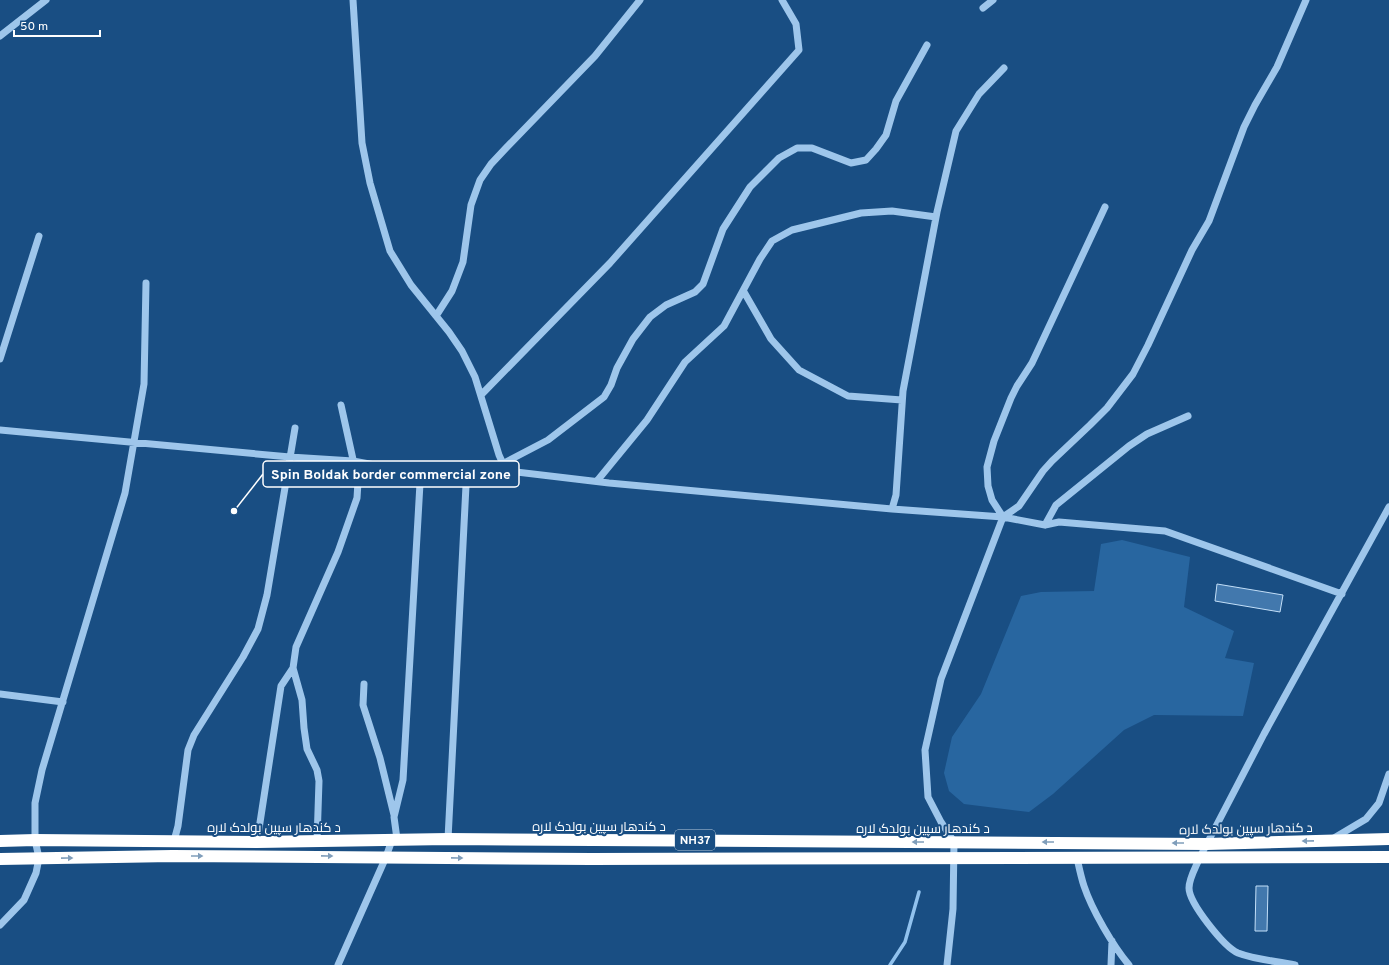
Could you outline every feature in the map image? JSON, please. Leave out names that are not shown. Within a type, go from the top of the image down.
[{"type":"highway","name":"د کندهار سپین بولدک لاره","points":[[0,841],[257,842],[448,839],[1207,844],[1389,839]]},
{"type":"highway","name":"NH37","points":[[0,859],[165,856],[591,859],[1199,859],[1389,857]]},
{"type":"street","points":[[0,36],[46,0]]},
{"type":"street","points":[[353,0],[362,143],[370,183],[390,251],[411,285],[462,351],[475,377],[504,467]]},
{"type":"street","points":[[436,316],[452,291],[463,262],[471,205],[480,180],[496,159],[594,56],[640,0]]},
{"type":"street","points":[[481,395],[610,263],[798,50],[796,24],[782,0]]},
{"type":"street","points":[[983,8],[993,0]]},
{"type":"street","points":[[947,965],[953,909],[954,842],[941,822],[928,797],[925,750],[941,679],[1003,517],[1019,506],[1042,471],[1107,408],[1133,374],[1192,250],[1209,221],[1244,127],[1277,67],[1306,0]]},
{"type":"street","points":[[504,467],[548,440],[604,397],[611,385],[617,368],[633,339],[650,317],[666,305],[695,292],[703,284],[723,229],[750,187],[779,158],[798,148],[812,148],[852,164],[866,160],[886,135],[896,101],[927,45]]},
{"type":"street","points":[[892,509],[896,495],[903,391],[936,217],[956,131],[979,94],[1004,68]]},
{"type":"street","points":[[1003,517],[992,500],[987,476],[987,467],[994,441],[1011,398],[1032,363],[1105,207]]},
{"type":"street","points":[[597,482],[647,420],[686,362],[724,326],[744,292],[760,259],[772,241],[792,230],[861,212],[892,211],[936,217]]},
{"type":"street","points":[[0,359],[39,236]]},
{"type":"street","points":[[0,925],[24,900],[36,873],[39,858],[35,840],[35,803],[42,770],[125,493],[144,384],[146,283]]},
{"type":"street","points":[[744,292],[771,339],[799,370],[848,396],[902,400]]},
{"type":"street","points":[[317,841],[319,781],[317,770],[307,749],[302,700],[293,668],[296,647],[338,552],[357,498],[358,482],[341,405]]},
{"type":"street","points":[[1044,524],[1056,505],[1129,446],[1147,434],[1188,416]]},
{"type":"street","points":[[174,841],[178,826],[188,750],[194,735],[243,657],[258,629],[267,596],[295,428]]},
{"type":"street","points":[[0,430],[353,462],[380,466],[504,467],[597,482],[892,509],[1003,517],[1044,524],[1059,522],[1165,531],[1342,594]]},
{"type":"street","points":[[394,817],[403,780],[421,466]]},
{"type":"street","points":[[448,839],[467,466]]},
{"type":"street","points":[[1295,965],[1237,952],[1228,947],[1219,938],[1195,905],[1189,888],[1199,859],[1264,734],[1389,507]]},
{"type":"street","points":[[257,842],[281,686],[293,668]]},
{"type":"street","points":[[338,965],[395,840],[394,817],[380,758],[363,705],[364,684]]},
{"type":"street","points":[[0,694],[63,702]]},
{"type":"street","points":[[1330,841],[1366,819],[1379,803],[1389,774]]},
{"type":"street","points":[[1077,858],[1083,885],[1088,898],[1112,941],[1129,965]]},
{"type":"street","points":[[1111,965],[1112,941]]},
{"type":"shaded area","points":[[1122,540],[1190,557],[1184,607],[1234,631],[1225,658],[1254,663],[1243,716],[1154,715],[1124,730],[1053,794],[1029,812],[964,804],[949,791],[944,773],[952,737],[981,694],[1021,596],[1041,592],[1094,591],[1101,544]]},
{"type":"building","points":[[1217,584],[1283,595],[1280,612],[1215,601]]},
{"type":"building","points":[[1256,886],[1268,886],[1267,931],[1255,931]]},
{"type":"waterway","points":[[890,965],[905,942],[919,892]]},
{"type":"place","name":"Spin Boldak border commercial zone","points":[[234,511]]}]
